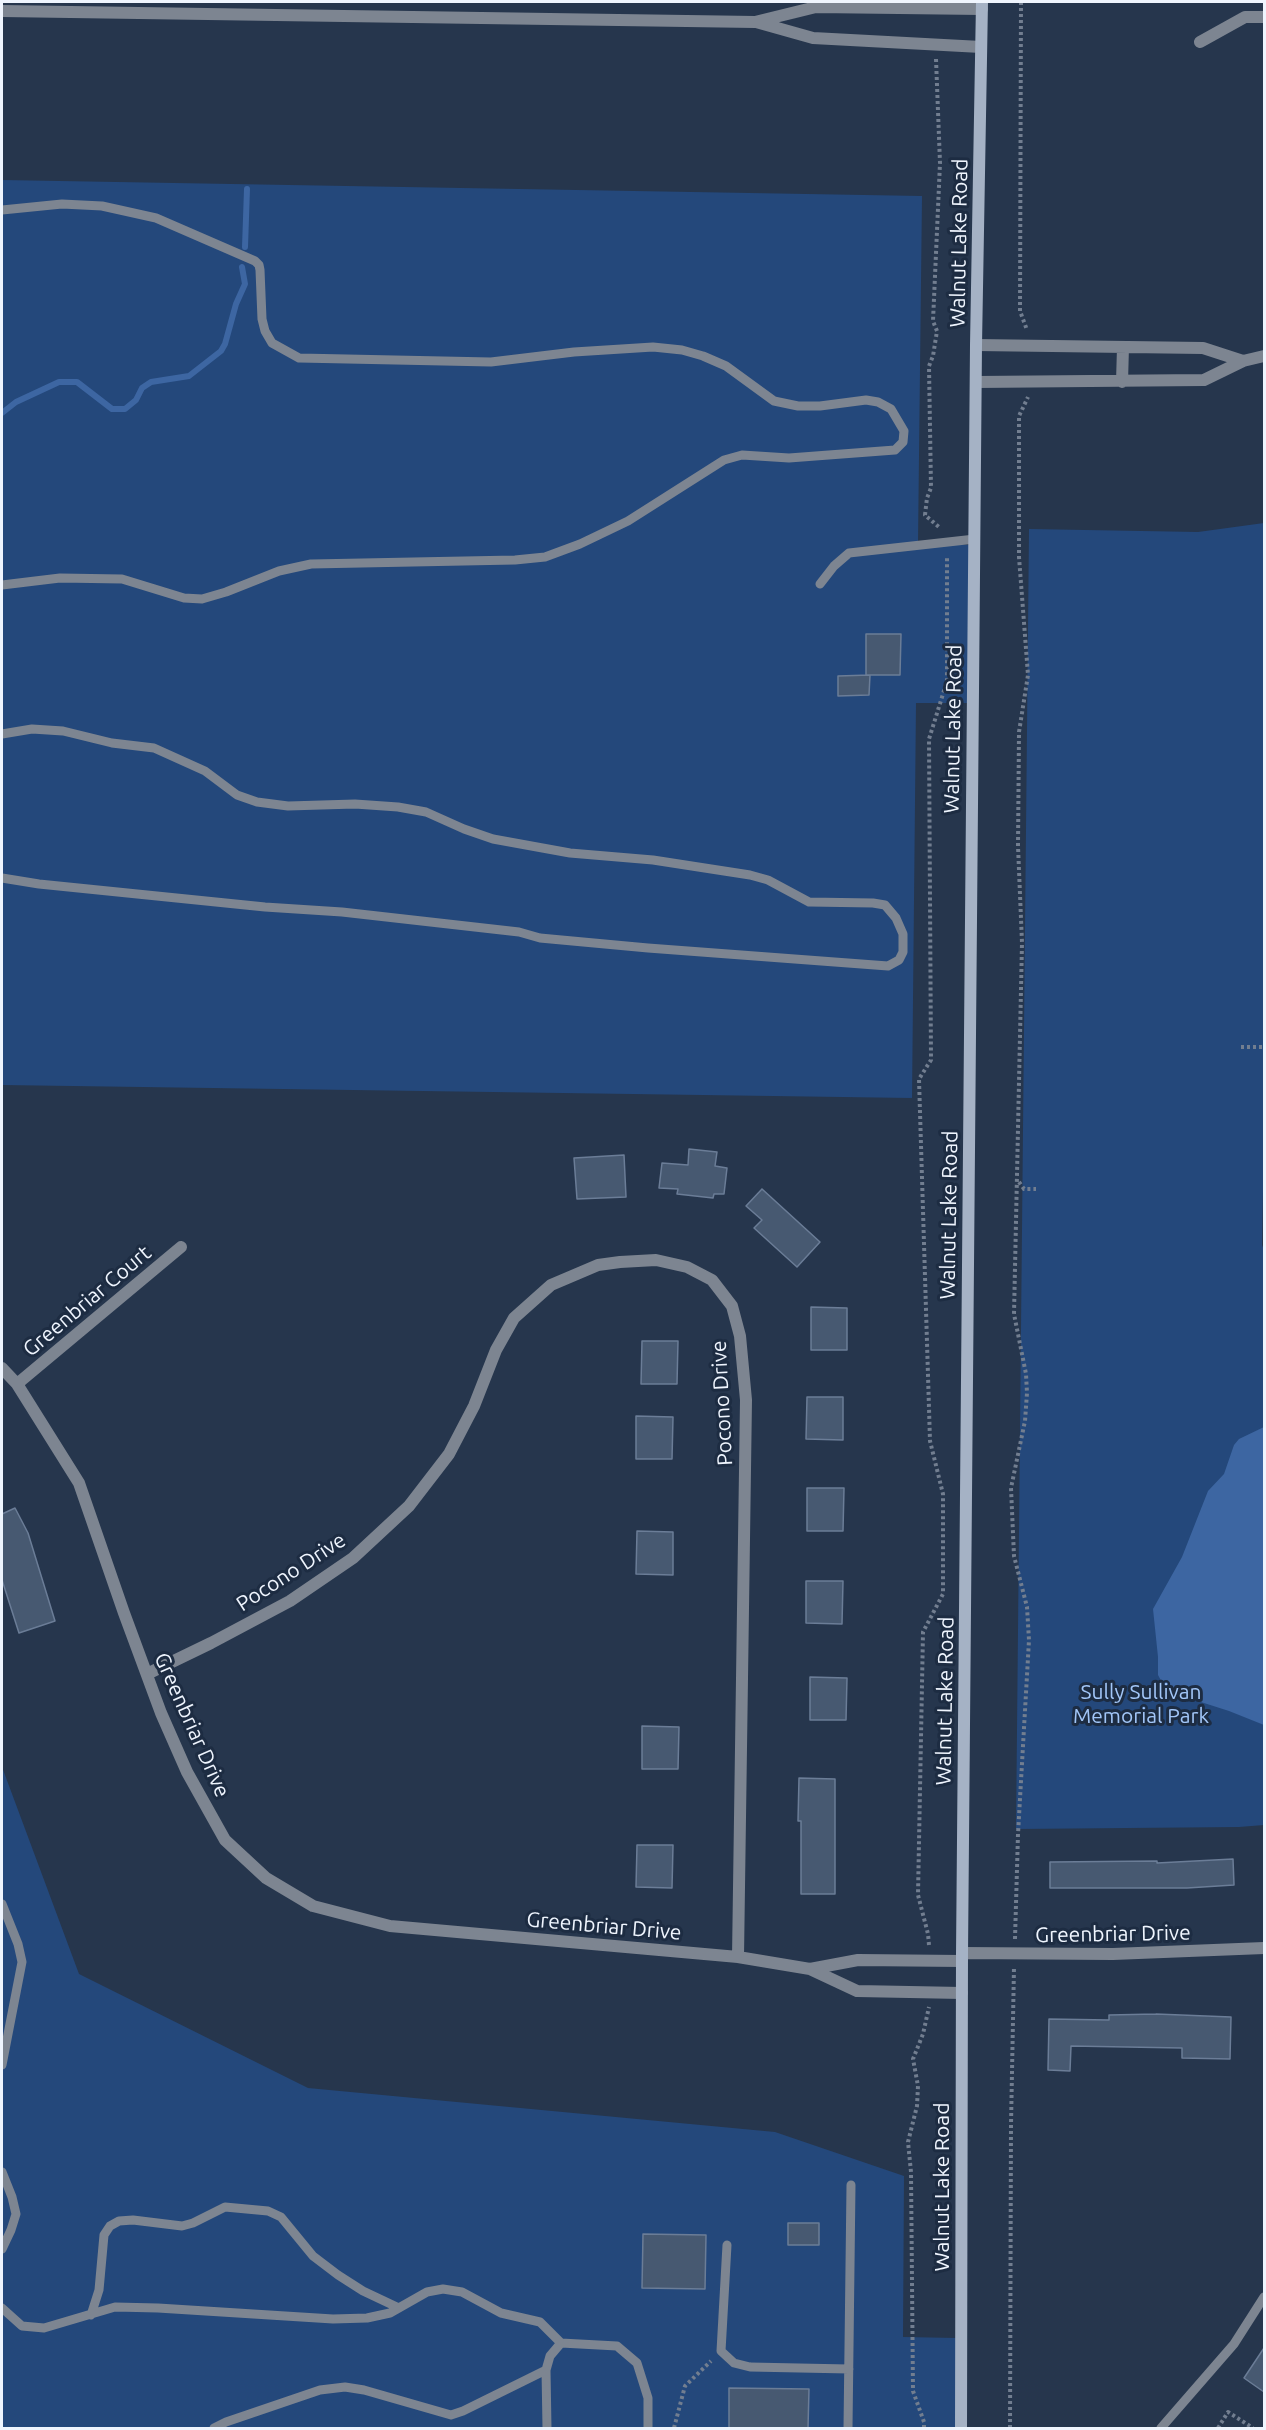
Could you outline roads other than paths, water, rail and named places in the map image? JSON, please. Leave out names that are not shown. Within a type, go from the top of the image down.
[{"type":"street","points":[[755,22],[816,7],[982,5]]},
{"type":"street","name":"Walnut Lake Road","points":[[961,2428],[962,1957],[976,345],[982,5]]},
{"type":"street","points":[[2,11],[755,22],[813,38],[981,47]]},
{"type":"street","points":[[1200,42],[1245,17],[1264,17]]},
{"type":"street","points":[[976,345],[1203,348],[1243,361]]},
{"type":"street","points":[[1122,382],[1123,346]]},
{"type":"street","points":[[976,382],[1204,380],[1243,361],[1264,356]]},
{"type":"street","name":"Greenbriar Court","points":[[17,1384],[182,1247]]},
{"type":"street","name":"Pocono Drive","points":[[147,1674],[290,1601],[353,1558],[409,1506],[449,1454],[474,1406],[496,1350],[514,1318],[551,1285],[598,1265],[620,1262],[656,1260],[673,1262],[694,1270],[712,1280],[732,1306],[740,1336],[746,1400],[738,1957]]},
{"type":"street","name":"Greenbriar Drive","points":[[2,1368],[17,1384],[79,1483],[147,1674],[187,1772],[225,1840],[266,1878],[313,1905],[390,1926],[738,1957],[810,1969],[857,1991],[962,1993]]},
{"type":"street","name":"Greenbriar Drive","points":[[810,1969],[858,1960],[1170,1953],[1264,1948]]},
{"type":"lane","points":[[2,210],[62,204],[102,206],[156,218],[255,261],[260,270],[262,319],[265,331],[272,342],[299,358],[491,362],[574,352],[653,347],[682,350],[726,366],[774,401],[798,406],[820,406],[866,400],[878,402],[891,410],[904,431],[903,442],[895,450],[789,458],[742,455],[724,460],[628,521],[580,544],[545,557],[515,560],[311,564],[279,572],[202,599],[184,598],[122,579],[69,578],[2,585]]},
{"type":"lane","points":[[820,584],[834,566],[849,553],[975,539]]},
{"type":"lane","points":[[2,734],[32,729],[63,731],[112,743],[154,748],[205,771],[237,795],[257,802],[288,806],[355,804],[398,807],[426,812],[493,839],[570,853],[653,860],[750,875],[768,880],[809,902],[885,905],[896,918],[903,934],[903,952],[899,960],[888,966],[648,948],[540,938],[519,932],[342,912],[265,908],[2,878]]},
{"type":"lane","points":[[2,1904],[18,1944],[22,1962],[2,2065]]},
{"type":"lane","points":[[2,2172],[16,2214],[2,2249]]},
{"type":"lane","points":[[848,2428],[851,2185]]},
{"type":"lane","points":[[91,2315],[99,2290],[104,2235],[110,2226],[119,2221],[133,2220],[182,2226],[225,2207],[268,2211],[281,2217],[313,2256],[363,2291],[399,2308]]},
{"type":"lane","points":[[727,2246],[722,2351],[734,2362],[750,2367],[849,2369]]},
{"type":"lane","points":[[2,2308],[22,2326],[44,2328],[115,2307],[333,2319],[367,2318],[390,2313],[427,2292],[443,2289],[462,2292],[501,2313],[540,2322],[561,2343],[617,2346],[637,2363],[648,2398],[648,2428]]},
{"type":"lane","points":[[1161,2428],[1234,2344],[1264,2297]]},
{"type":"lane","points":[[547,2428],[546,2370],[550,2356],[561,2343]]},
{"type":"lane","points":[[214,2428],[320,2390],[345,2387],[364,2390],[451,2415],[546,2370]]},
{"type":"waterway","points":[[245,247],[247,189]]},
{"type":"waterway","points":[[2,413],[16,402],[59,382],[77,382],[112,409],[125,409],[136,400],[142,388],[151,382],[189,376],[221,351],[225,344],[236,304],[245,284],[242,267]]},
{"type":"park label","name":"Sully Sullivan Memorial Park","points":[[1141,1704]]}]
